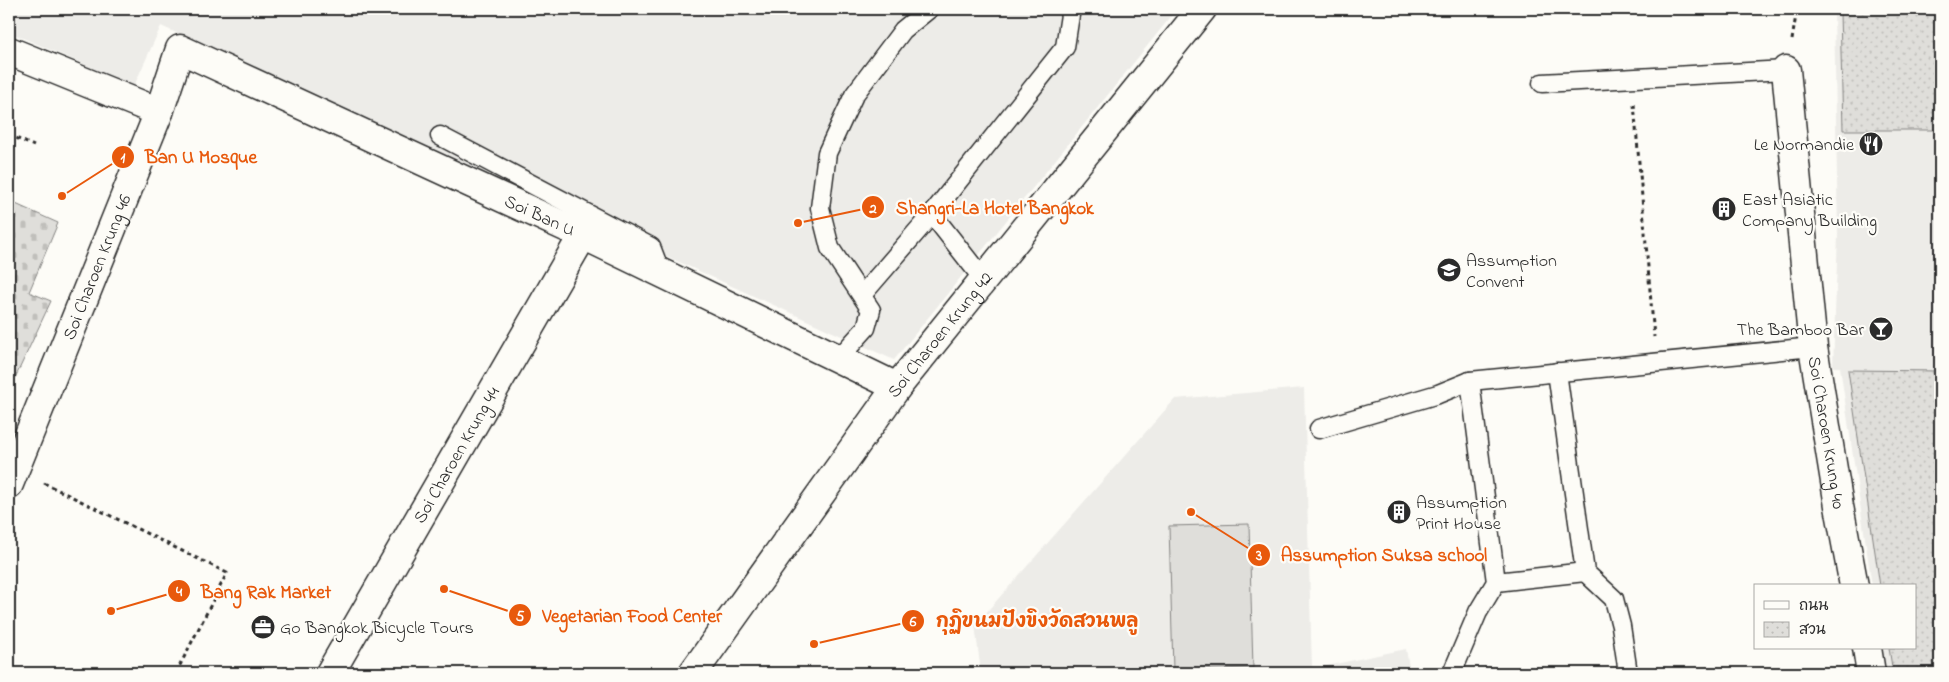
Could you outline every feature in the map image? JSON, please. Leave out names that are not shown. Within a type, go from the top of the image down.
[{"type":"street","name":"Soi Charoen Krung 42","points":[[693,673],[897,387],[1202,9]]},
{"type":"street","name":"Soi Charoen Krung 46","points":[[12,476],[159,112],[180,49]]},
{"type":"street","name":"Soi Ban U","points":[[180,49],[583,235],[897,387]]},
{"type":"street","points":[[9,52],[159,112]]},
{"type":"street","name":"Soi Charoen Krung 40","points":[[1786,70],[1813,347],[1854,584]]},
{"type":"street","name":"Soi Charoen Krung 44","points":[[330,673],[583,235]]},
{"type":"street","points":[[1866,650],[1871,673]]},
{"type":"lane","points":[[838,359],[866,328],[871,310],[830,248],[820,208],[827,153],[854,95],[903,30],[929,9]]},
{"type":"lane","points":[[862,295],[932,214],[1065,47],[1071,11]]},
{"type":"lane","points":[[1542,83],[1786,70]]},
{"type":"lane","points":[[440,136],[652,247],[656,260],[648,267]]},
{"type":"lane","points":[[932,214],[983,279]]},
{"type":"lane","points":[[1319,429],[1438,394],[1470,381],[1813,347]]},
{"type":"lane","points":[[1557,372],[1585,572],[1614,599],[1621,626],[1628,673]]},
{"type":"lane","points":[[1452,673],[1478,612],[1496,582],[1470,381]]},
{"type":"lane","points":[[1496,582],[1585,572]]},
{"type":"path","points":[[1631,78],[1656,362]]},
{"type":"path","points":[[9,134],[34,146]]},
{"type":"path","points":[[12,476],[227,573],[176,673]]},
{"type":"shaded area","points":[[9,9],[1177,9],[894,360],[161,26],[134,86],[9,32]]},
{"type":"shaded area","points":[[1834,9],[1940,9],[1940,673],[1885,673],[1881,650],[1916,650],[1916,584],[1872,584],[1840,367],[1833,367],[1838,235]]},
{"type":"shaded area","points":[[1304,388],[1312,669],[1406,649],[1410,673],[981,673],[975,625],[1175,399]]},
{"type":"green space","points":[[1940,9],[1940,130],[1843,130],[1840,13]]},
{"type":"green space","points":[[9,201],[58,223],[29,292],[51,301],[9,391]]},
{"type":"green space","points":[[1848,370],[1940,371],[1940,673],[1893,673],[1889,650],[1916,650],[1916,584],[1880,584]]},
{"type":"green space","points":[[1249,524],[1253,668],[1173,670],[1169,526]]},
{"type":"place","name":"Le Normandie","points":[[1871,144]]},
{"type":"place","name":"Ban U Mosque","points":[[62,196]]},
{"type":"place","name":"East Asiatic Company Building","points":[[1724,209]]},
{"type":"place","name":"Shangri-La Hotel Bangkok","points":[[798,223]]},
{"type":"place","name":"Assumption Convent","points":[[1449,270]]},
{"type":"place","name":"The Bamboo Bar","points":[[1881,329]]},
{"type":"place","name":"Assumption Suksa school","points":[[1191,512]]},
{"type":"place","name":"Assumption Print House","points":[[1399,512]]},
{"type":"place","name":"Vegetarian Food Center","points":[[444,589]]},
{"type":"place","name":"Bang Rak Market","points":[[111,611]]},
{"type":"place","name":"Go Bangkok Bicycle Tours","points":[[263,627]]},
{"type":"place","name":"กุฏิขนมปังขิงวัดสวนพลู","points":[[814,644]]}]
